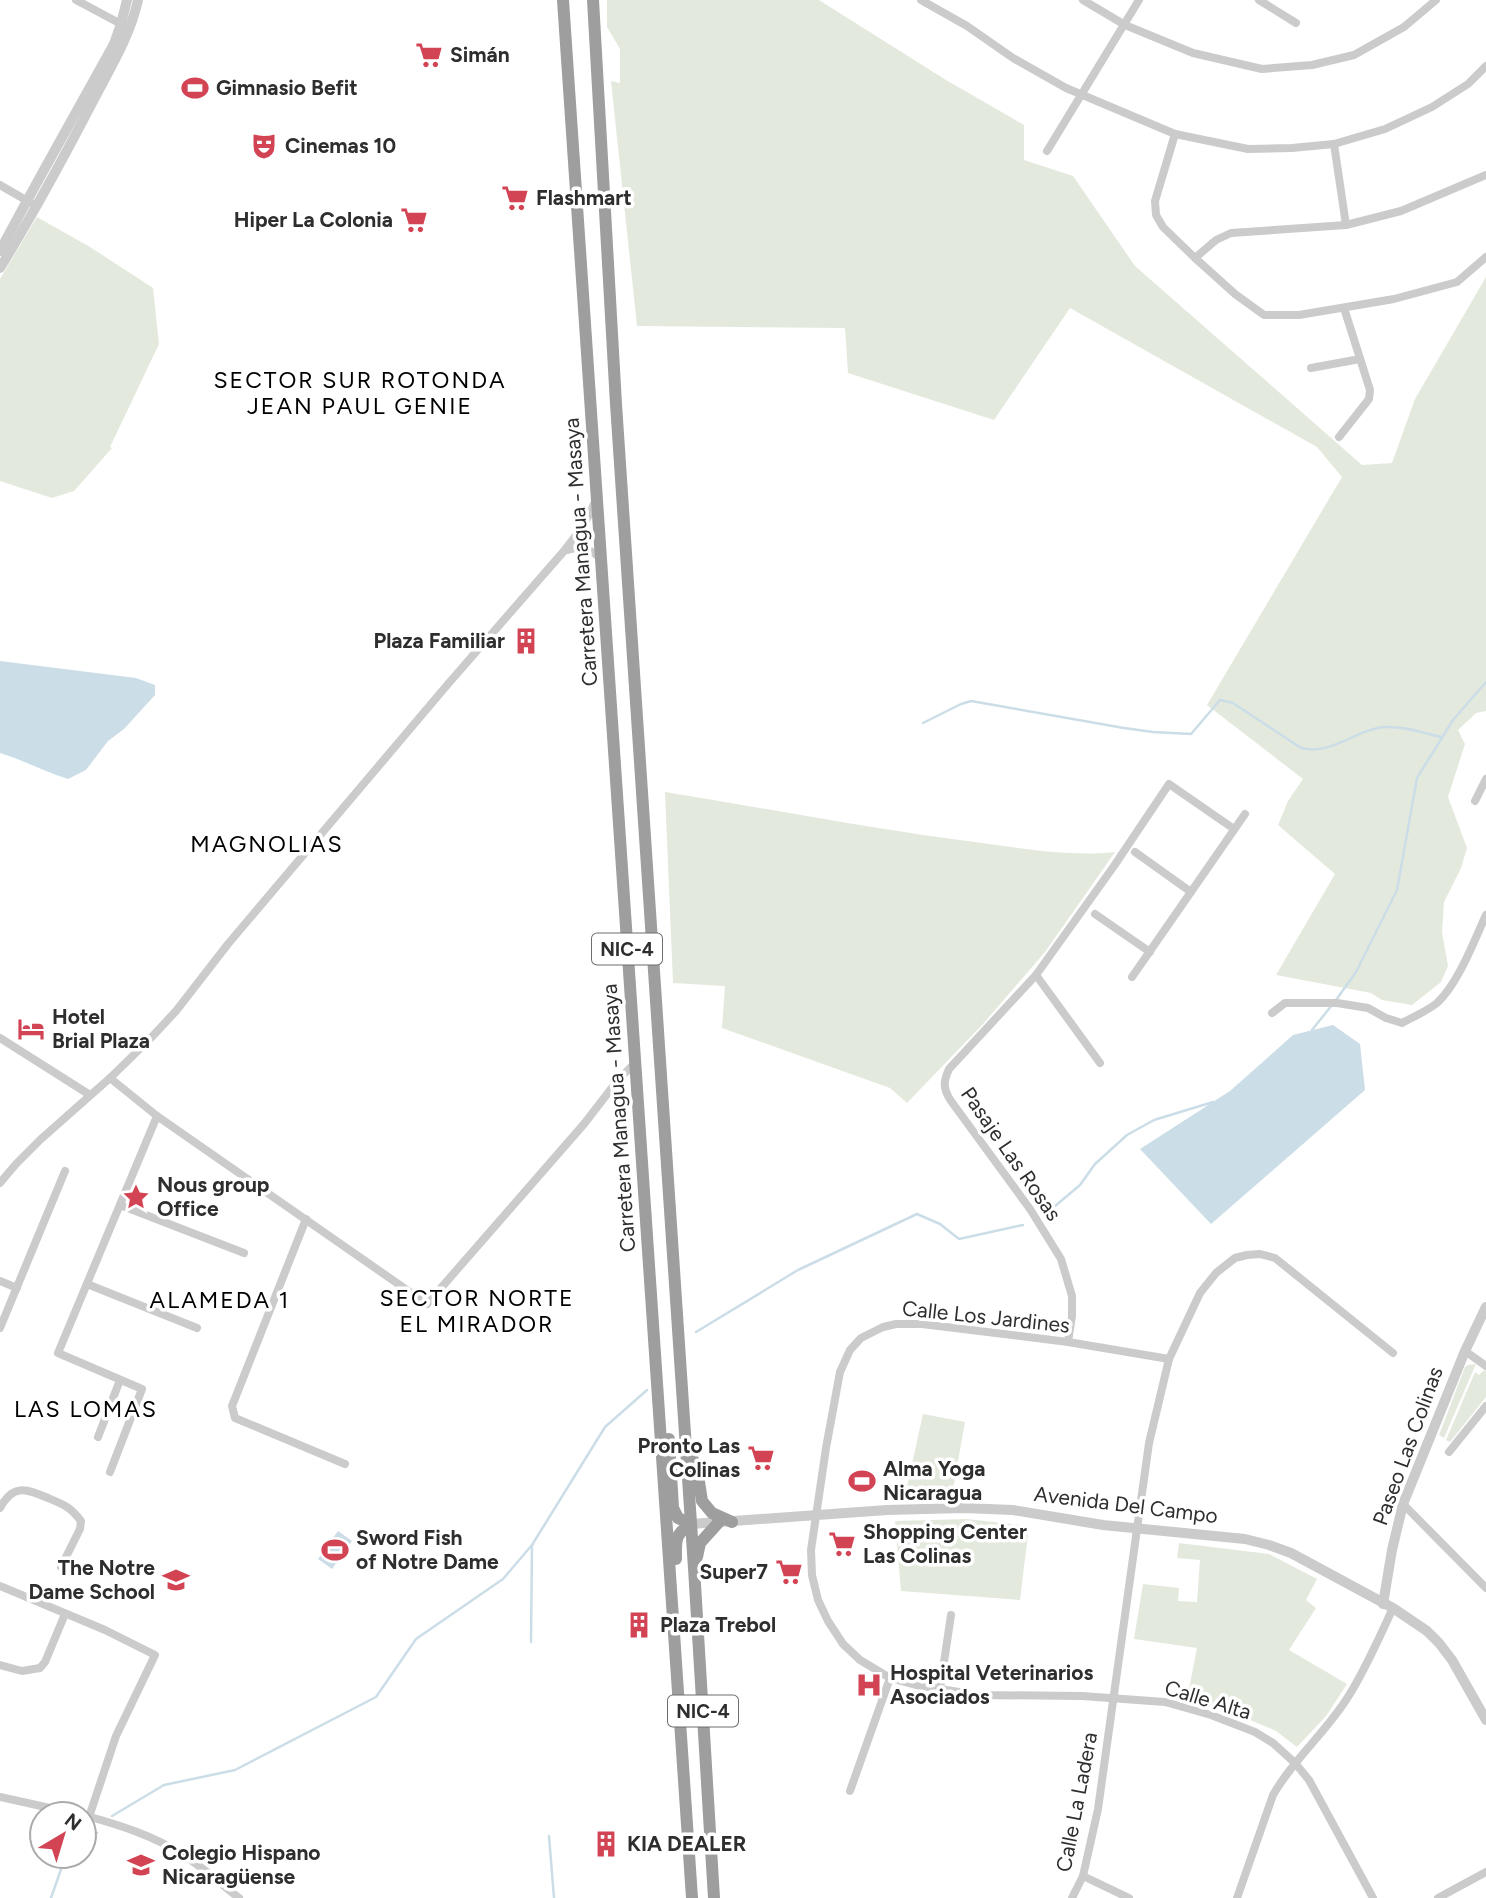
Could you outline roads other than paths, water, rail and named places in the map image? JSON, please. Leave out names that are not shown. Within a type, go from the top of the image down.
[{"type":"highway","name":"Carretera Managua - Masaya","points":[[563,0],[692,1898]]},
{"type":"highway","name":"Carretera Managua - Masaya","points":[[593,0],[617,430],[714,1898]]},
{"type":"highway","points":[[659,1418],[669,1438],[673,1508],[678,1518],[691,1524]]},
{"type":"highway","points":[[685,1444],[697,1469],[702,1501],[712,1513],[725,1522],[700,1543],[694,1568]]},
{"type":"highway","points":[[673,1623],[678,1597],[677,1537],[680,1531],[691,1524]]},
{"type":"street","points":[[76,0],[121,24]]},
{"type":"street","points":[[0,251],[114,44],[127,0]]},
{"type":"street","points":[[0,268],[37,207],[107,75],[130,27],[138,0]]},
{"type":"street","points":[[921,0],[1066,89],[1175,134],[1248,149],[1334,144],[1385,129],[1432,107],[1468,84],[1486,66]]},
{"type":"street","points":[[1083,0],[1125,25],[1193,53],[1262,69],[1312,65],[1354,55],[1404,27],[1436,0]]},
{"type":"street","points":[[1047,150],[1139,0]]},
{"type":"street","points":[[1259,0],[1296,23]]},
{"type":"street","points":[[1175,134],[1155,201],[1156,215],[1163,227],[1195,258],[1235,294],[1264,315],[1298,315],[1394,299],[1457,282],[1486,257]]},
{"type":"street","points":[[1334,144],[1346,225]]},
{"type":"street","points":[[37,207],[35,200],[48,175],[50,161]]},
{"type":"street","points":[[1195,258],[1216,240],[1231,233],[1346,225],[1401,211],[1486,175]]},
{"type":"street","points":[[0,185],[37,207]]},
{"type":"street","points":[[1339,437],[1368,399],[1370,390],[1344,308]]},
{"type":"street","points":[[1311,368],[1360,359]]},
{"type":"street","points":[[0,1184],[41,1139],[110,1078],[176,1011],[228,944],[447,684],[564,551],[584,525],[597,496]]},
{"type":"street","points":[[564,551],[583,546],[601,558]]},
{"type":"street","points":[[1475,801],[1486,779]]},
{"type":"street","points":[[1100,1063],[1036,975],[1169,785],[1234,829]]},
{"type":"street","points":[[1132,977],[1245,814]]},
{"type":"street","points":[[1135,852],[1191,892]]},
{"type":"street","points":[[1095,914],[1150,952]]},
{"type":"street","points":[[1272,1013],[1285,1003],[1337,1003],[1368,1008],[1402,1023],[1436,1004],[1447,991],[1486,915]]},
{"type":"street","name":"Pasaje Las Rosas","points":[[1036,975],[949,1069],[944,1081],[951,1101],[1030,1209],[1061,1259],[1072,1296],[1068,1342]]},
{"type":"street","points":[[0,1038],[90,1095]]},
{"type":"street","points":[[110,1078],[157,1116],[427,1304],[635,1063]]},
{"type":"street","points":[[110,1472],[142,1390],[58,1353],[157,1116]]},
{"type":"street","points":[[0,1328],[65,1171]]},
{"type":"street","points":[[120,1205],[244,1253]]},
{"type":"street","points":[[306,1219],[232,1406],[235,1418],[345,1464]]},
{"type":"street","name":"Calle La Ladera","points":[[1072,1898],[1083,1877],[1098,1810],[1149,1443],[1169,1359],[1200,1293],[1216,1273],[1235,1258],[1260,1254],[1278,1259],[1393,1353]]},
{"type":"street","points":[[0,1281],[17,1288]]},
{"type":"street","points":[[87,1284],[197,1328]]},
{"type":"street","name":"Paseo Las Colinas","points":[[1382,1604],[1403,1504],[1465,1350],[1486,1307]]},
{"type":"street","name":"Calle Los Jardines","points":[[816,1515],[840,1372],[850,1350],[861,1338],[883,1327],[922,1324],[1068,1342],[1169,1359]]},
{"type":"street","points":[[1465,1350],[1486,1366]]},
{"type":"street","points":[[97,1437],[120,1380]]},
{"type":"street","points":[[1449,1452],[1486,1406]]},
{"type":"street","points":[[0,1508],[5,1498],[18,1490],[29,1490],[71,1508],[81,1521],[80,1529],[61,1567]]},
{"type":"street","points":[[1403,1504],[1486,1588]]},
{"type":"street","name":"Avenida Del Campo","points":[[691,1524],[964,1507],[1013,1510],[1138,1529],[1245,1539],[1290,1553],[1393,1608],[1427,1631],[1452,1660],[1486,1720]]},
{"type":"street","name":"Calle Alta","points":[[816,1515],[811,1550],[812,1575],[818,1600],[843,1644],[860,1660],[890,1678],[916,1685],[977,1695],[1082,1696],[1165,1702],[1211,1715],[1255,1732],[1273,1743],[1309,1780],[1373,1898]]},
{"type":"street","points":[[0,1586],[155,1655],[116,1736],[93,1800]]},
{"type":"street","points":[[1237,1898],[1273,1795],[1295,1763],[1347,1699],[1393,1608]]},
{"type":"street","points":[[0,1665],[22,1671],[40,1668],[65,1614]]},
{"type":"street","points":[[940,1689],[951,1615]]},
{"type":"street","points":[[850,1791],[890,1678]]},
{"type":"street","points":[[0,1797],[28,1803]]},
{"type":"street","points":[[98,1820],[147,1836],[182,1854],[239,1898]]},
{"type":"street","points":[[1438,1898],[1486,1872]]},
{"type":"street","points":[[1083,1877],[1129,1898]]},
{"type":"water","points":[[0,661],[136,678],[155,685],[155,695],[124,729],[108,741],[86,770],[68,779],[0,753]]},
{"type":"water","points":[[1333,1025],[1360,1044],[1365,1090],[1211,1224],[1140,1149],[1230,1091],[1293,1035]]},
{"type":"water","name":"Sword Fish of Notre Dame","points":[[338,1531],[352,1541],[332,1569],[318,1559]]},
{"type":"waterway","points":[[1336,1000],[1356,972],[1397,890],[1417,778],[1453,720],[1486,682]]},
{"type":"waterway","points":[[923,723],[971,701],[1124,728],[1191,734],[1220,700],[1233,703],[1301,748],[1323,748],[1386,727],[1441,737]]},
{"type":"waterway","points":[[1312,1030],[1332,1005]]},
{"type":"waterway","points":[[1048,1212],[1080,1185],[1095,1164],[1127,1135],[1154,1120],[1213,1102]]},
{"type":"waterway","points":[[696,1332],[798,1270],[917,1214],[940,1224],[959,1239],[1023,1225]]},
{"type":"waterway","points":[[531,1642],[532,1545],[605,1427],[647,1390]]},
{"type":"waterway","points":[[112,1816],[164,1785],[235,1770],[376,1697],[416,1639],[503,1579],[532,1545]]},
{"type":"waterway","points":[[549,1836],[554,1898]]},
{"type":"waterway","points":[[51,1898],[61,1870]]},
{"type":"place","name":"Simán","points":[[429,55]]},
{"type":"place","name":"Gimnasio Befit","points":[[195,88]]},
{"type":"place","name":"Cinemas 10","points":[[264,146]]},
{"type":"place","name":"Flashmart","points":[[515,198]]},
{"type":"place","name":"Hiper La Colonia","points":[[414,220]]},
{"type":"place","name":"Plaza Familiar","points":[[526,641]]},
{"type":"place","name":"Hotel Brial Plaza","points":[[31,1029]]},
{"type":"place","name":"Nous group Office","points":[[136,1197]]},
{"type":"place","name":"Pronto Las Colinas","points":[[761,1458]]},
{"type":"place","name":"Alma Yoga Nicaragua","points":[[862,1481]]},
{"type":"place","name":"Shopping Center Las Colinas","points":[[842,1544]]},
{"type":"place","name":"Sword Fish of Notre Dame","points":[[335,1550]]},
{"type":"place","name":"Super7","points":[[789,1572]]},
{"type":"place","name":"The Notre Dame School","points":[[176,1580]]},
{"type":"place","name":"Plaza Trebol","points":[[639,1625]]},
{"type":"place","name":"Hospital Veterinarios Asociados","points":[[869,1685]]},
{"type":"place","name":"KIA DEALER","points":[[606,1844]]},
{"type":"place","name":"Colegio Hispano Nicaragüense","points":[[141,1865]]},
{"type":"district","name":"SECTOR SUR ROTONDA JEAN PAUL GENIE","points":[[360,393]]},
{"type":"district","name":"MAGNOLIAS","points":[[267,844]]},
{"type":"district","name":"ALAMEDA 1","points":[[220,1300]]},
{"type":"district","name":"SECTOR NORTE EL MIRADOR","points":[[477,1311]]},
{"type":"district","name":"LAS LOMAS","points":[[86,1409]]}]
